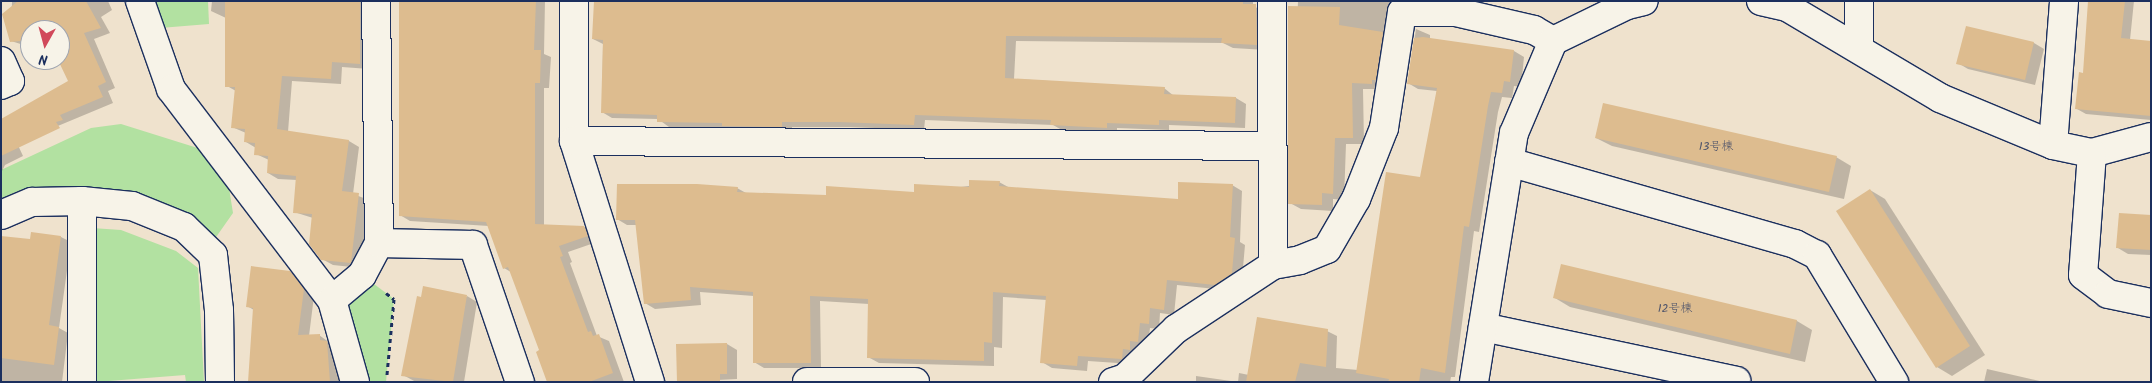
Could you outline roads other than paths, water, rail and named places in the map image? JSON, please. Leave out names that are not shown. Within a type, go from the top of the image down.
[{"type":"street","points":[[140,1],[171,89],[332,300],[355,382]]},
{"type":"street","points":[[332,300],[362,275],[379,243],[376,1]]},
{"type":"street","points":[[574,1],[574,141],[650,382]]},
{"type":"street","points":[[1272,1],[1273,265]]},
{"type":"street","points":[[1474,382],[1514,133],[1553,41],[1627,5],[1644,1]]},
{"type":"street","points":[[1761,1],[1787,7],[1859,48],[1940,98],[2053,145],[2092,153],[2151,136]]},
{"type":"street","points":[[1859,1],[1859,48]]},
{"type":"street","points":[[2053,145],[2064,1]]},
{"type":"street","points":[[1113,382],[1125,378],[1176,329],[1273,265],[1300,260],[1327,249],[1356,199],[1384,128],[1402,12],[1456,7],[1534,30],[1553,41]]},
{"type":"street","points":[[1,61],[10,81],[1,85]]},
{"type":"street","points":[[574,141],[1272,146]]},
{"type":"street","points":[[2092,153],[2083,275],[2108,294],[2151,303]]},
{"type":"street","points":[[1509,162],[1795,244],[1817,255],[1894,382]]},
{"type":"street","points":[[1,215],[32,202],[82,201],[132,206],[184,227],[213,255],[219,310],[220,382]]},
{"type":"street","points":[[82,201],[82,382]]},
{"type":"street","points":[[379,243],[473,245],[520,382]]},
{"type":"street","points":[[1483,327],[1736,381]]},
{"type":"street","points":[[807,382],[915,382]]}]
